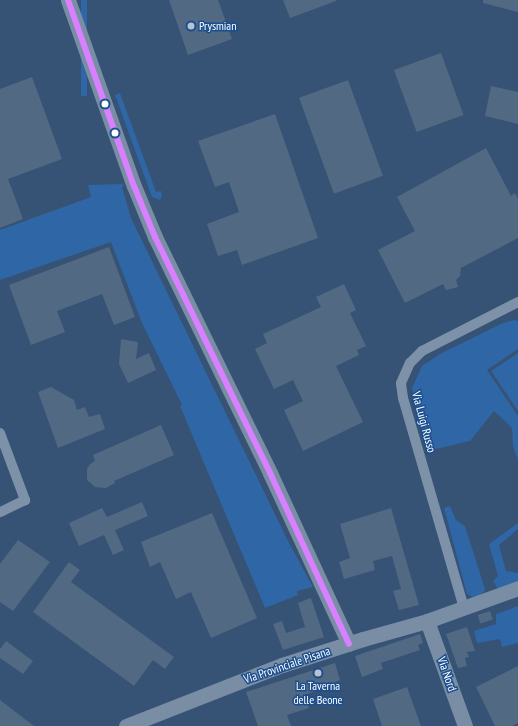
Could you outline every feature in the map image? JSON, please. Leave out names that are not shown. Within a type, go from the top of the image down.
[{"type":"street","points":[[68,0],[134,186],[155,237],[270,472],[349,644]]},
{"type":"street","name":"Via Luigi Russo","points":[[464,608],[403,398],[402,383],[410,363],[422,351],[518,302]]},
{"type":"street","points":[[0,433],[25,500],[0,512]]},
{"type":"street","name":"Via Provinciale Pisana","points":[[126,726],[277,667],[349,644],[427,622],[518,588]]},
{"type":"street","name":"Via Nord","points":[[427,622],[465,726]]},
{"type":"shaded area","points":[[81,0],[87,0],[87,96],[81,96]]},
{"type":"shaded area","points":[[120,93],[156,192],[161,191],[162,195],[160,200],[152,197],[115,95]]},
{"type":"shaded area","points":[[122,184],[124,186],[122,187],[131,218],[287,539],[313,587],[297,591],[298,595],[265,608],[180,406],[182,405],[142,323],[111,242],[0,280],[0,230],[91,197],[88,185]]},
{"type":"shaded area","points":[[514,320],[518,321],[518,349],[487,370],[518,416],[518,460],[513,446],[512,428],[494,411],[470,441],[436,449],[425,441],[412,388],[422,366],[440,354],[503,323]]},
{"type":"shaded area","points":[[518,353],[518,411],[491,371]]},
{"type":"shaded area","points":[[450,506],[456,520],[465,526],[485,589],[484,592],[478,596],[472,597],[467,594],[444,508]]},
{"type":"shaded area","points":[[518,523],[518,529],[499,545],[506,571],[518,573],[518,581],[498,589],[493,581],[498,576],[489,544]]},
{"type":"shaded area","points":[[518,606],[518,643],[502,647],[500,639],[477,643],[474,631],[496,624],[496,614]]},
{"type":"building","name":"Prysmian","points":[[169,0],[218,0],[232,39],[188,55]]},
{"type":"building","points":[[283,0],[336,0],[336,1],[290,18]]},
{"type":"building","points":[[483,0],[518,0],[518,12],[483,3]]},
{"type":"building","points":[[441,53],[464,115],[417,132],[394,70]]},
{"type":"building","points":[[32,77],[62,159],[8,179],[23,219],[0,228],[0,89]]},
{"type":"building","points":[[348,80],[383,176],[334,194],[299,98]]},
{"type":"building","points":[[491,86],[518,92],[518,124],[485,116]]},
{"type":"building","points":[[275,114],[318,238],[242,265],[237,250],[218,256],[207,224],[239,212],[229,182],[215,187],[198,141]]},
{"type":"building","points":[[486,148],[511,196],[515,193],[518,199],[518,238],[461,268],[460,276],[456,280],[458,287],[446,290],[443,284],[405,303],[378,250],[415,231],[397,197]]},
{"type":"building","points":[[109,247],[135,317],[114,325],[102,294],[57,311],[65,332],[31,345],[9,285]]},
{"type":"building","points":[[344,284],[356,310],[350,313],[366,346],[357,350],[359,355],[336,366],[363,422],[303,451],[284,410],[303,401],[293,380],[274,389],[255,349],[267,343],[263,334],[321,307],[316,297]]},
{"type":"building","points":[[121,339],[138,342],[136,359],[149,353],[156,370],[128,383],[119,364]]},
{"type":"building","points":[[51,387],[74,400],[77,410],[85,407],[89,417],[100,414],[105,429],[58,448],[38,392]]},
{"type":"building","points":[[161,425],[174,455],[114,481],[115,483],[106,488],[95,487],[87,480],[87,469],[90,464],[95,461],[93,455]]},
{"type":"building","points":[[142,502],[148,516],[115,530],[124,550],[113,555],[104,535],[79,546],[69,523],[102,508],[107,517]]},
{"type":"building","points":[[391,508],[419,605],[399,610],[393,591],[401,589],[392,556],[373,561],[375,570],[344,579],[339,562],[350,558],[340,524]]},
{"type":"building","points":[[212,513],[257,618],[211,638],[191,592],[176,599],[160,562],[150,567],[141,542]]},
{"type":"building","points":[[18,540],[50,562],[13,611],[0,602],[0,564]]},
{"type":"building","points":[[69,562],[80,570],[71,582],[174,657],[165,669],[153,660],[134,686],[33,612]]},
{"type":"building","points":[[311,598],[324,637],[283,650],[273,624],[282,621],[286,633],[305,627],[298,603]]},
{"type":"building","points":[[490,611],[493,620],[480,624],[478,615]]},
{"type":"building","points":[[467,627],[475,651],[467,652],[469,657],[465,658],[467,666],[458,668],[446,634]]},
{"type":"building","points":[[420,634],[423,643],[418,645],[420,650],[381,663],[383,669],[362,677],[355,656]]},
{"type":"building","points":[[6,641],[33,661],[23,674],[0,658],[0,649]]},
{"type":"building","points":[[335,663],[340,680],[333,683],[334,685],[304,695],[309,708],[287,715],[291,726],[258,726],[246,692]]},
{"type":"building","points":[[518,666],[518,723],[512,726],[495,726],[476,687]]},
{"type":"building","points":[[407,687],[421,726],[382,726],[373,699]]},
{"type":"building","points":[[0,700],[34,726],[0,726]]},
{"type":"transit line","points":[[68,0],[134,186],[155,237],[270,473],[349,644]]},
{"type":"place","name":"Prysmian","points":[[191,26]]},
{"type":"place","name":"La Taverna delle Beone","points":[[318,673]]}]
